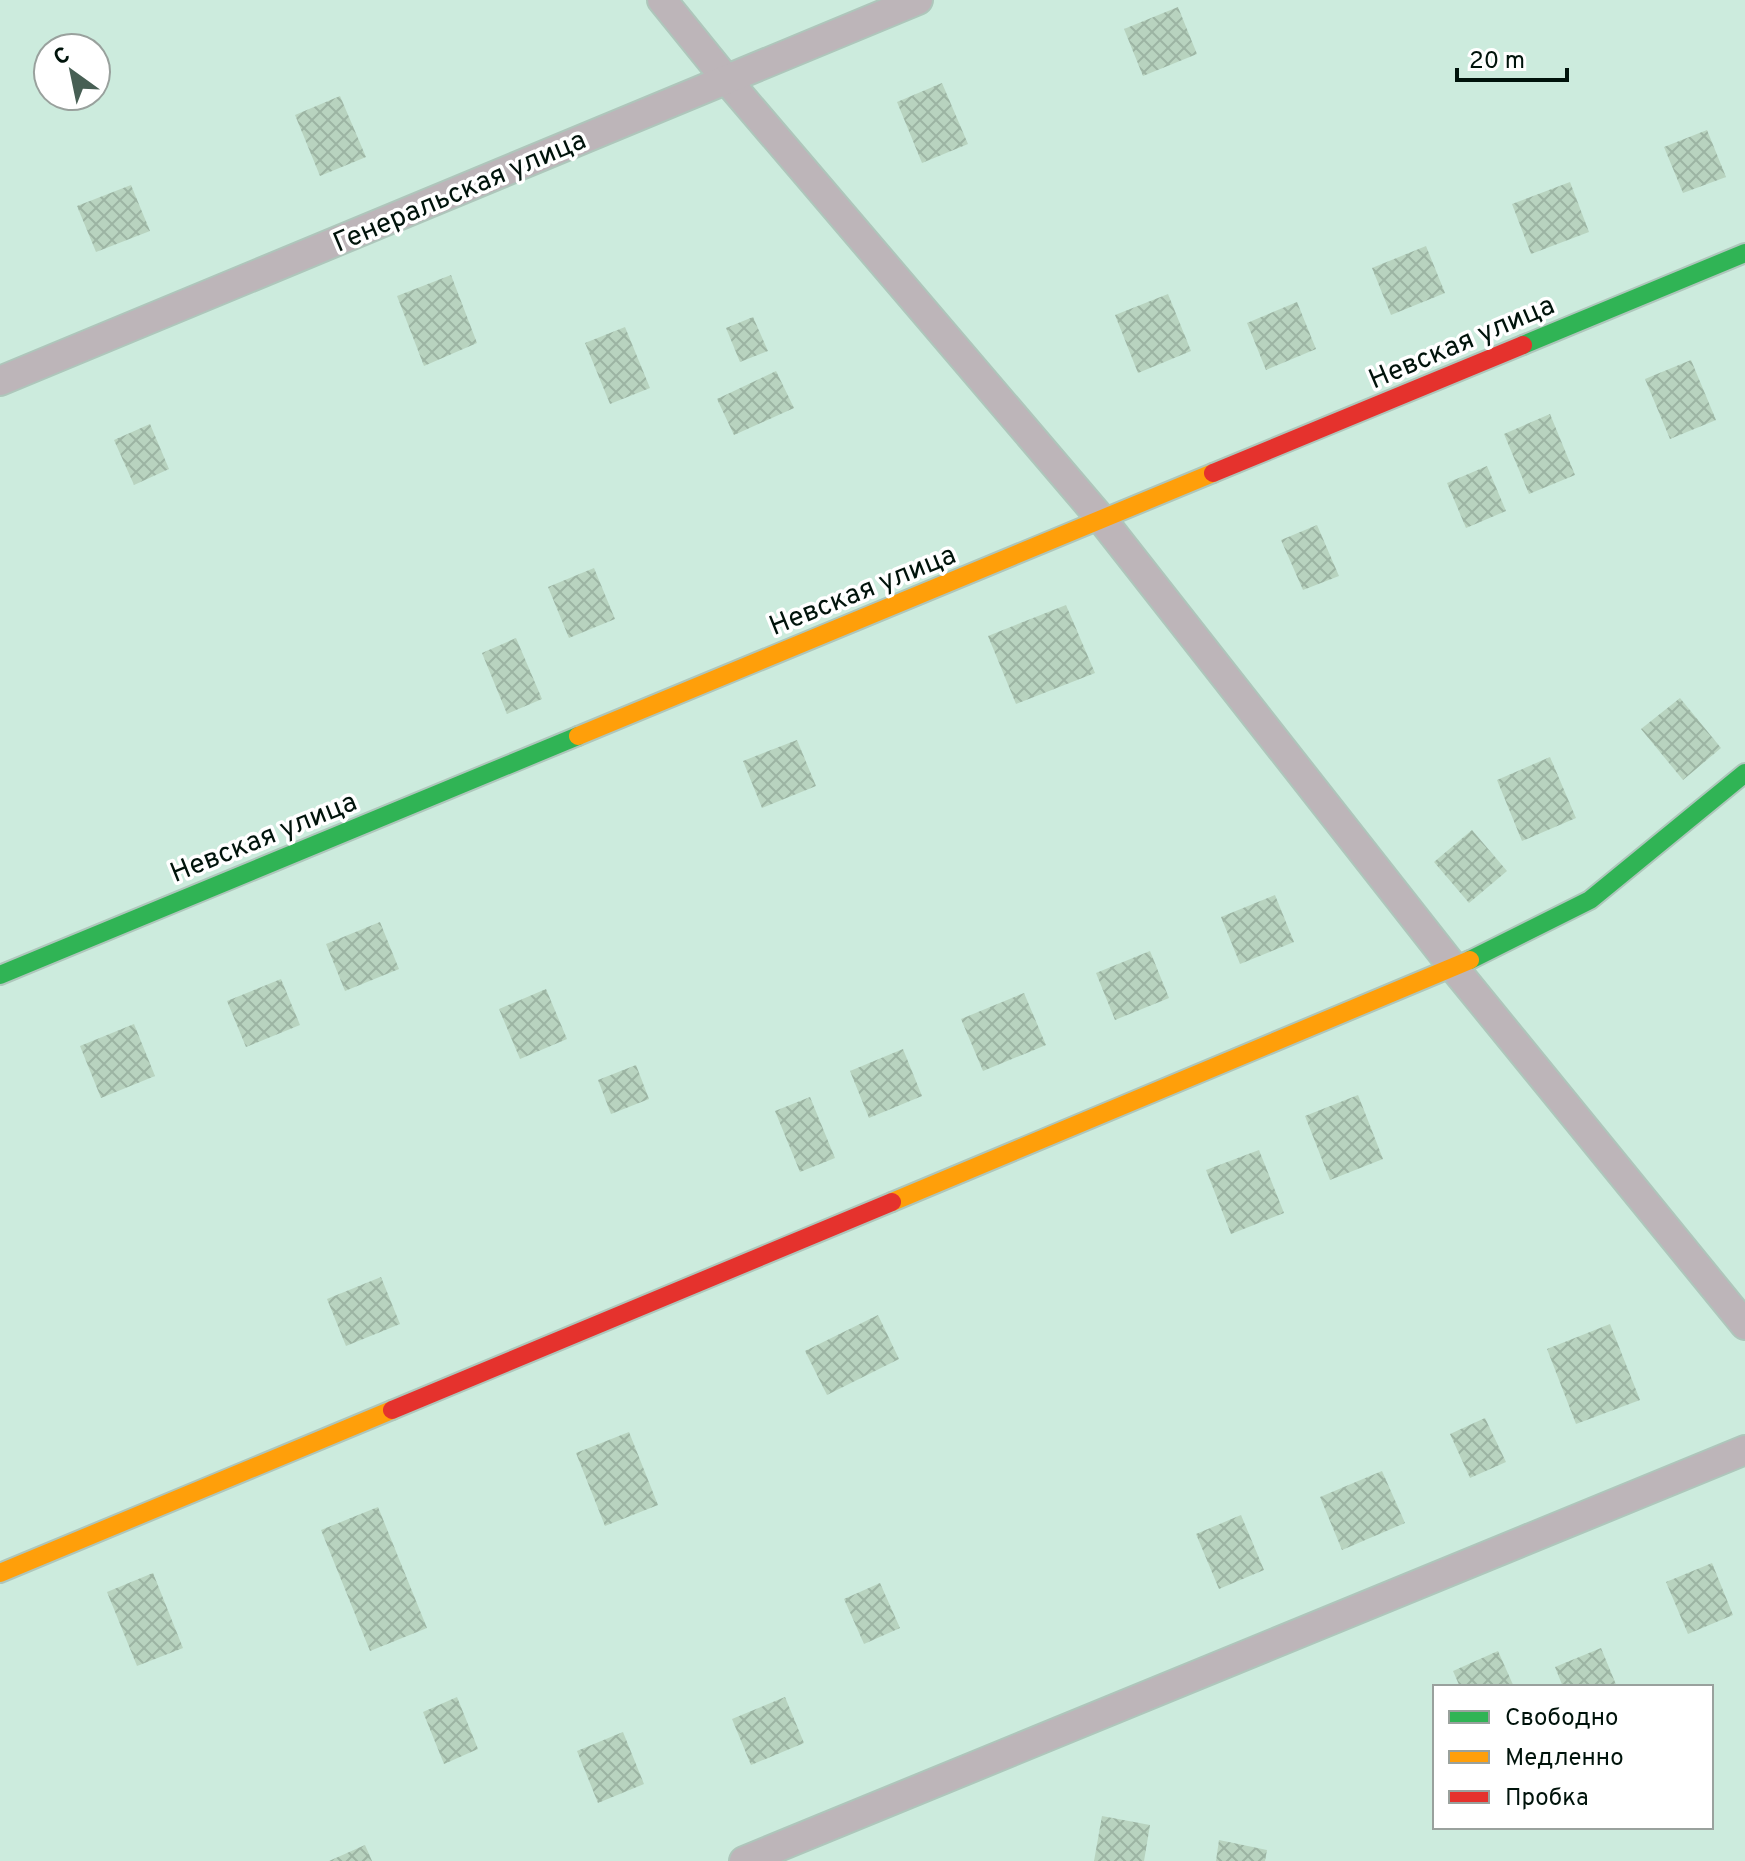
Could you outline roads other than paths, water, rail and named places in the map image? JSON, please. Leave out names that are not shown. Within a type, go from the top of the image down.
[{"type":"street","points":[[662,0],[1103,521],[1454,968],[1745,1325]]},
{"type":"street","name":"Генеральская улица","points":[[0,381],[918,0]]},
{"type":"street","name":"Невская улица","points":[[0,975],[1745,253]]},
{"type":"street","points":[[0,1573],[1454,968],[1590,900],[1745,773]]},
{"type":"street","points":[[744,1861],[1745,1450]]}]
